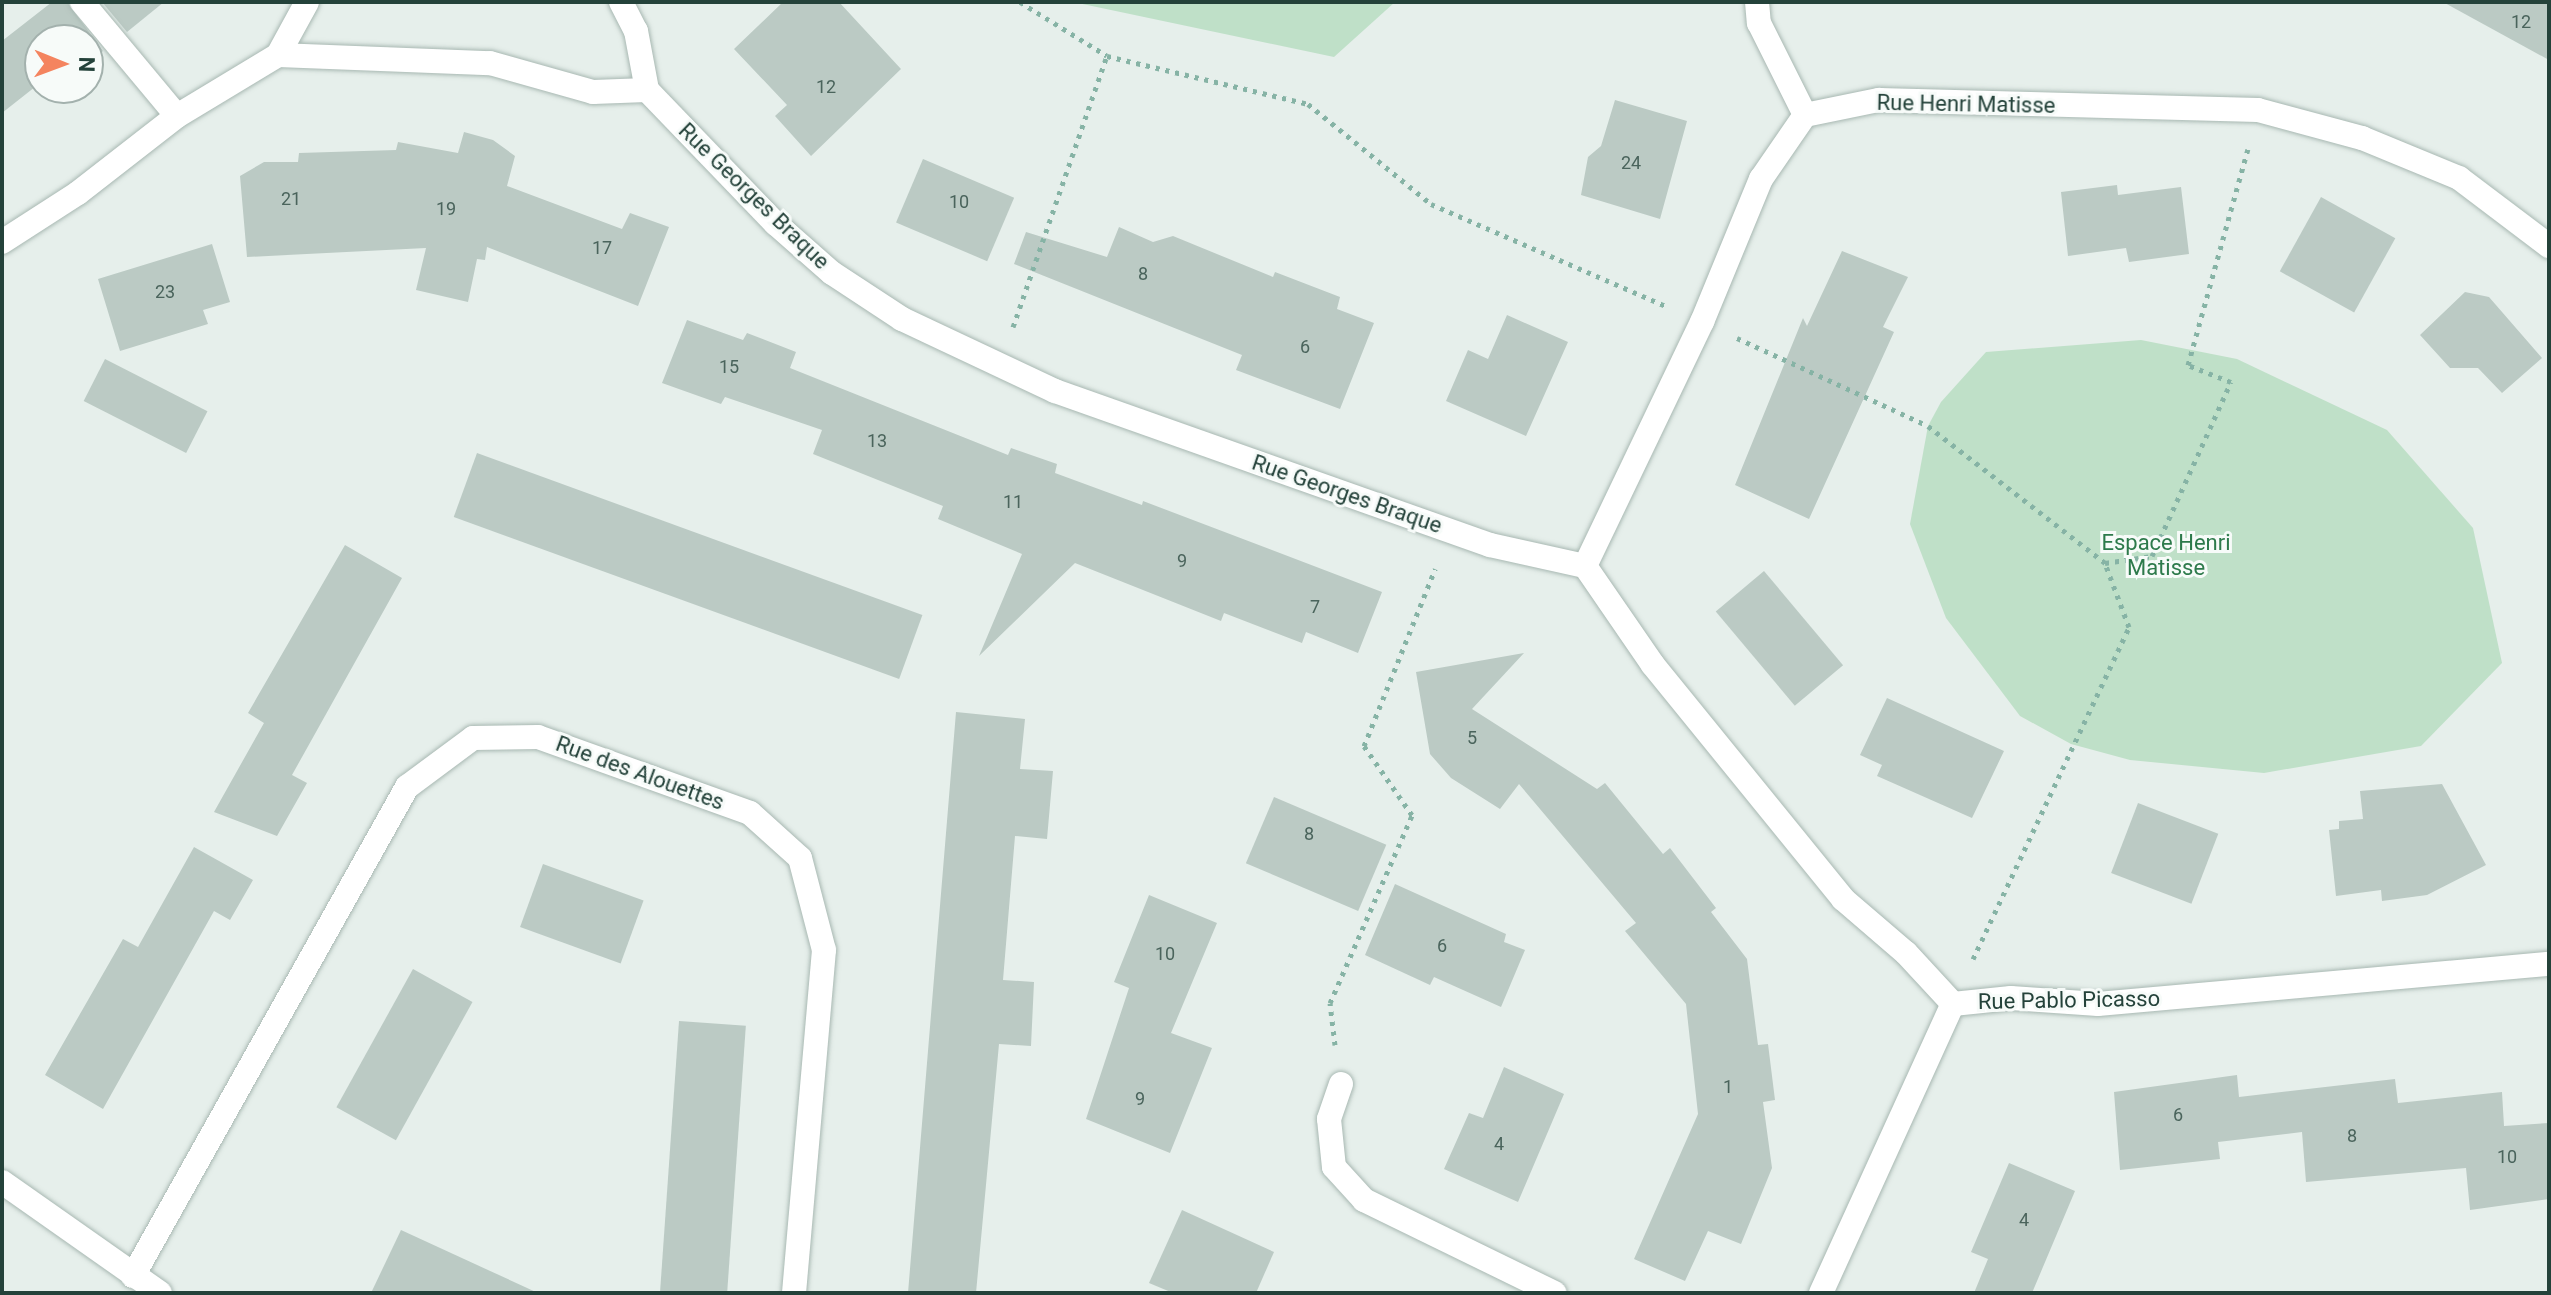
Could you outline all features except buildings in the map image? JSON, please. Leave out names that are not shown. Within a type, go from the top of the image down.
[{"type":"street","points":[[82,2],[177,116]]},
{"type":"street","points":[[2,242],[78,193],[177,116],[278,55],[307,2]]},
{"type":"street","points":[[278,55],[490,63],[593,92],[647,90],[636,31],[621,2]]},
{"type":"street","points":[[1757,2],[1759,23],[1805,115],[1761,179],[1702,322],[1585,566],[1653,665],[1843,899],[1906,953],[1953,1004]]},
{"type":"street","name":"Rue Georges Braque","points":[[647,90],[775,223],[832,273],[902,319],[999,367],[1450,531],[1585,566]]},
{"type":"street","name":"Rue Henri Matisse","points":[[1805,115],[1879,100],[2258,110],[2362,138],[2459,178],[2549,246]]},
{"type":"street","name":"Rue des Alouettes","points":[[133,1276],[407,787],[473,738],[538,737],[750,813],[800,858],[824,950],[794,1293]]},
{"type":"street","name":"Rue Pablo Picasso","points":[[1821,1293],[1953,1004],[2011,998],[2098,1004],[2549,964]]},
{"type":"street","points":[[1341,1084],[1329,1119],[1334,1167],[1364,1200],[1555,1293]]},
{"type":"street","points":[[2,1182],[160,1293]]},
{"type":"path","points":[[1020,2],[1107,56],[1308,104],[1431,204],[1702,322],[1928,426],[2105,563],[2129,627],[1953,1004]]},
{"type":"path","points":[[999,367],[1107,56]]},
{"type":"path","points":[[2105,563],[2152,556],[2231,382],[2188,365],[2258,110]]},
{"type":"path","points":[[1341,1084],[1330,1003],[1412,815],[1364,746],[1450,531]]},
{"type":"green space","points":[[1073,2],[1395,2],[1334,57]]},
{"type":"green space","name":"Espace Henri Matisse","points":[[2141,340],[2237,359],[2387,430],[2473,528],[2502,663],[2421,746],[2264,773],[2130,760],[2071,744],[2020,716],[1946,618],[1910,524],[1928,426],[1941,402],[1986,352]]}]
